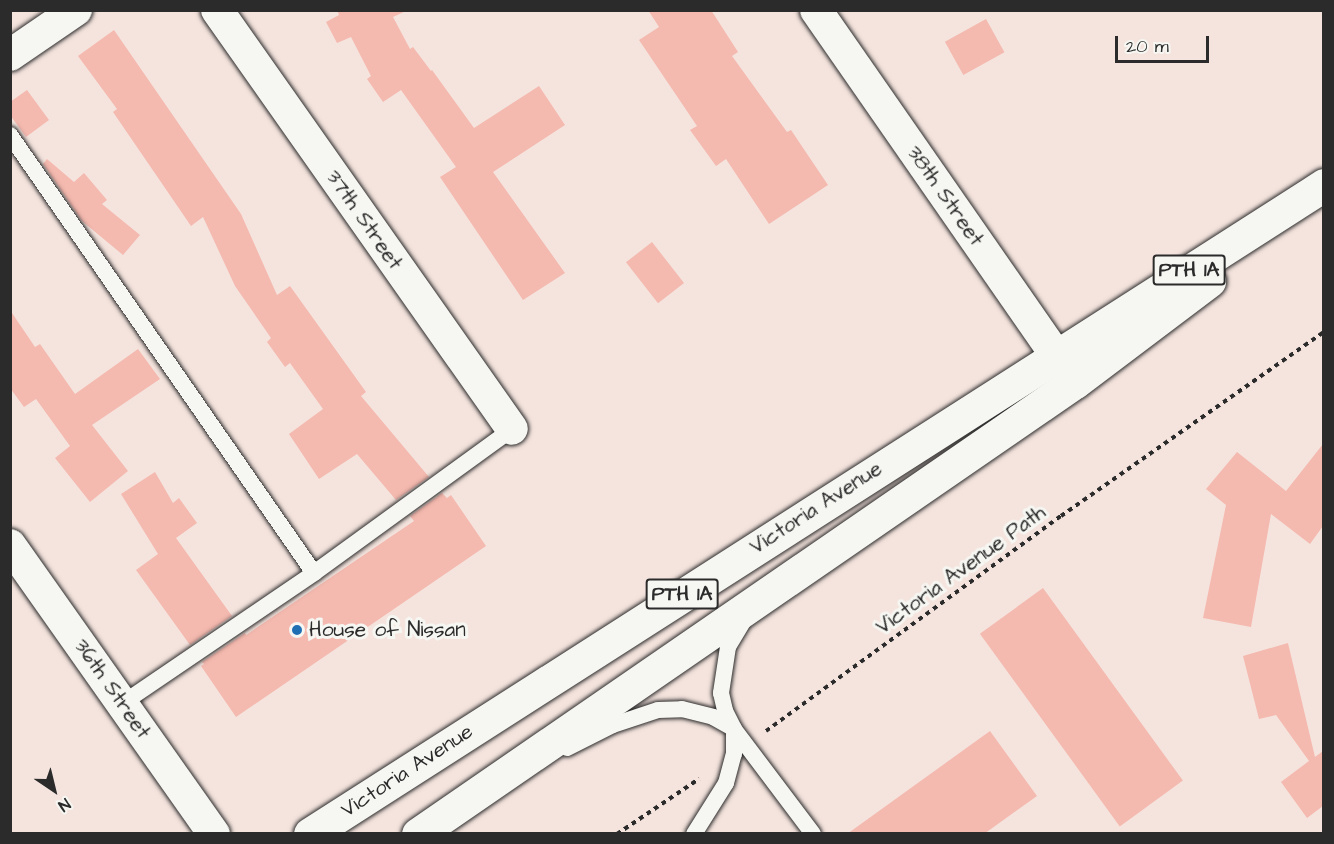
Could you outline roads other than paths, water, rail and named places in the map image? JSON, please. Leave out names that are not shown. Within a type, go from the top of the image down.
[{"type":"main road","name":"Victoria Avenue","points":[[310,834],[1323,185]]},
{"type":"main road","name":"Victoria Avenue","points":[[418,834],[1075,382],[1323,195]]},
{"type":"street","points":[[10,55],[76,10]]},
{"type":"street","name":"37th Street","points":[[217,10],[512,429]]},
{"type":"street","name":"38th Street","points":[[816,10],[1075,382]]},
{"type":"street","name":"36th Street","points":[[10,545],[214,834]]},
{"type":"lane","points":[[10,135],[314,573]]},
{"type":"lane","points":[[123,703],[314,573],[512,429]]},
{"type":"lane","points":[[786,580],[744,620],[728,647],[721,693],[724,711],[741,749],[813,834]]},
{"type":"lane","points":[[470,798],[613,725],[658,710],[682,709],[713,717],[734,729]]},
{"type":"lane","points":[[694,834],[726,783],[741,749]]},
{"type":"place","name":"House of Nissan","points":[[297,630]]}]
